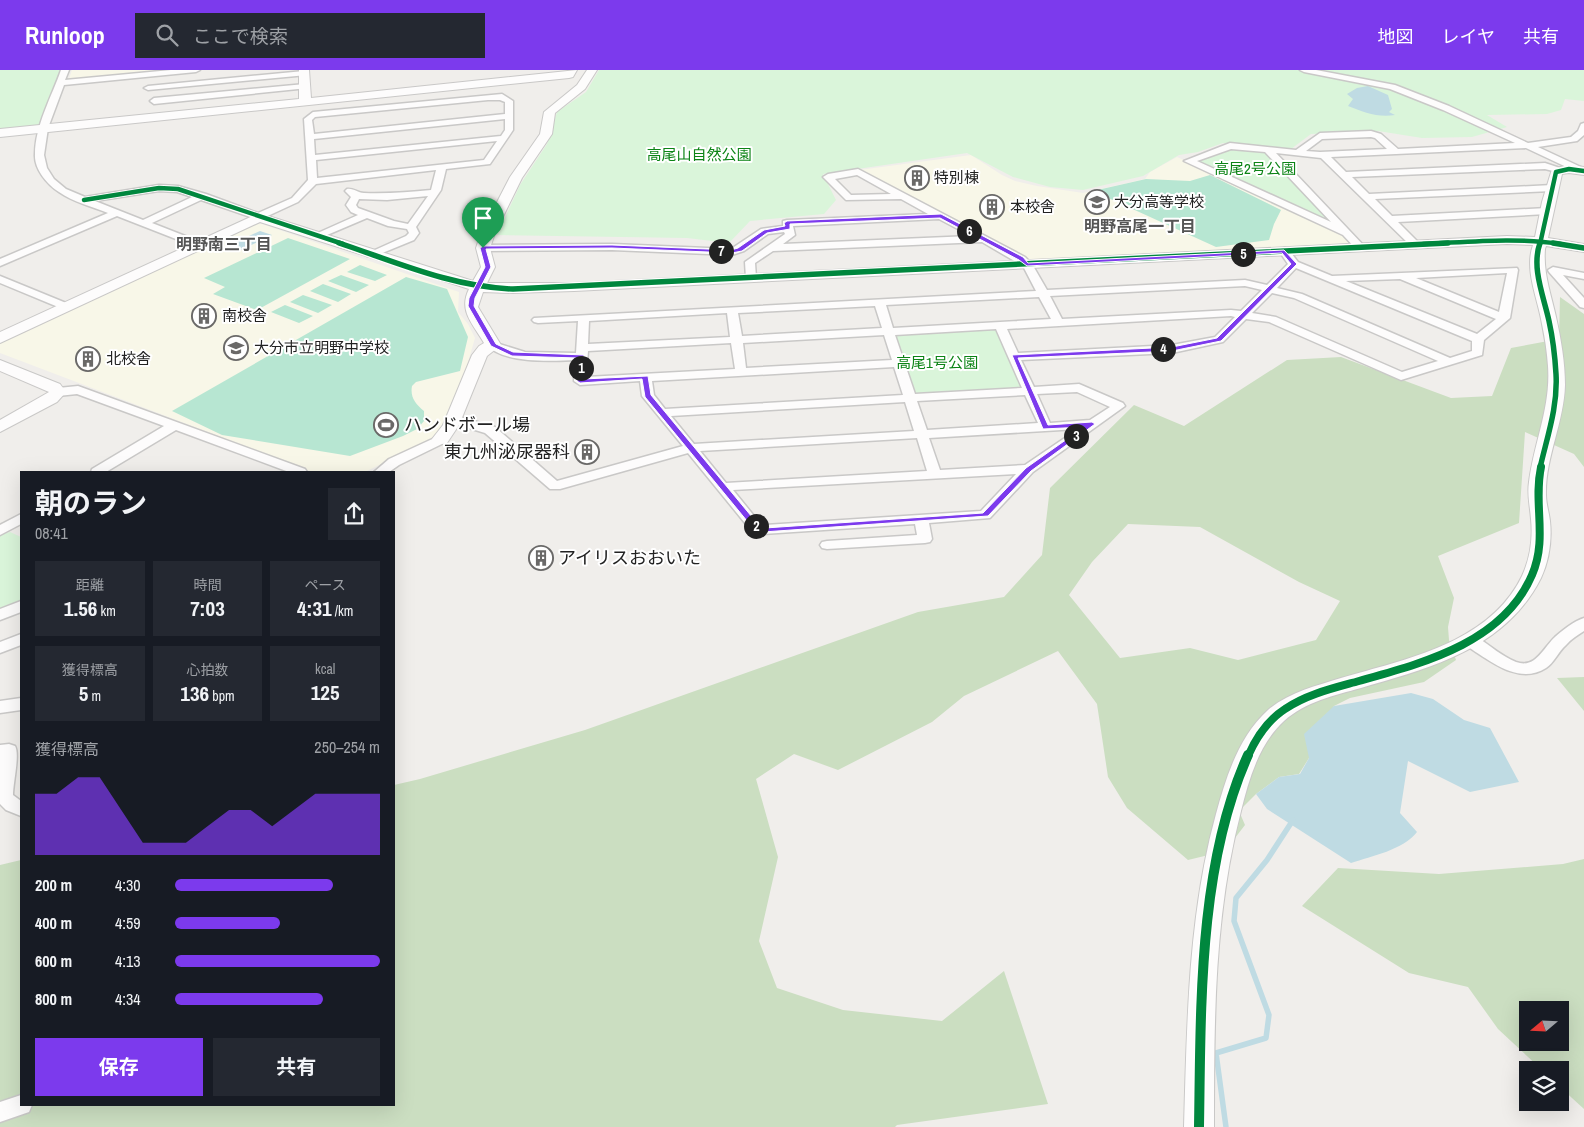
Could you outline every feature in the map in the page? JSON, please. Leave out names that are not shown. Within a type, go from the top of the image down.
[{"type":"street","points":[[65,70],[44,128],[39,155],[42,168],[51,181],[84,200],[200,245]]},
{"type":"street","points":[[60,83],[196,70]]},
{"type":"street","points":[[473,70],[478,84]]},
{"type":"street","points":[[0,132],[569,75],[572,70]]},
{"type":"street","points":[[592,70],[581,87],[550,112],[546,134],[516,177],[488,233],[483,248],[488,267],[472,298],[471,306],[493,345],[512,354],[543,356],[736,340],[1244,314],[1272,319],[1401,376],[1478,352],[1478,339]]},
{"type":"street","points":[[1304,70],[1392,87],[1446,108],[1583,168]]},
{"type":"street","points":[[148,88],[304,71],[305,100]]},
{"type":"street","points":[[148,88],[151,74]]},
{"type":"street","points":[[154,101],[305,86]]},
{"type":"street","points":[[148,88],[155,94],[151,116]]},
{"type":"street","points":[[3,334],[295,200],[313,181],[487,162],[509,130],[509,101],[502,98],[429,103],[313,115],[308,119],[313,181]]},
{"type":"street","points":[[429,103],[435,122]]},
{"type":"street","points":[[310,136],[509,116]]},
{"type":"street","points":[[405,126],[411,146]]},
{"type":"street","points":[[1347,233],[1189,161],[1230,146],[1323,155],[1532,146],[1571,140],[1580,135],[1584,126]]},
{"type":"street","points":[[1298,153],[1320,136],[1371,134],[1378,136],[1396,152]]},
{"type":"street","points":[[311,158],[411,146],[505,138]]},
{"type":"street","points":[[1571,140],[1584,144]]},
{"type":"street","points":[[1268,150],[1361,248]]},
{"type":"street","points":[[1323,155],[1416,245]]},
{"type":"street","points":[[410,227],[433,193],[440,178],[440,166]]},
{"type":"street","points":[[1344,175],[1545,166],[1561,170],[1583,168]]},
{"type":"street","points":[[1199,1127],[1202,981],[1209,897],[1223,826],[1242,768],[1256,739],[1268,724],[1300,700],[1320,692],[1426,661],[1471,641],[1506,613],[1519,598],[1531,577],[1540,549],[1541,525],[1537,495],[1555,404],[1556,385],[1550,324],[1537,264],[1538,246],[1541,241],[1556,172],[1561,170]]},
{"type":"street","points":[[846,209],[828,176],[858,172],[1021,258],[1027,264],[1059,323]]},
{"type":"street","points":[[333,179],[344,184],[356,196],[387,197],[433,193]]},
{"type":"street","points":[[84,200],[159,188],[178,189],[453,281],[478,287],[574,287],[1507,240],[1541,241],[1584,248]]},
{"type":"street","points":[[1366,197],[1552,188]]},
{"type":"street","points":[[144,224],[203,196]]},
{"type":"street","points":[[356,196],[351,205],[352,208],[392,224],[410,227],[414,232],[412,236],[371,254]]},
{"type":"street","points":[[751,278],[750,262],[790,235],[787,223],[902,196]]},
{"type":"street","points":[[846,209],[941,216]]},
{"type":"street","points":[[1389,219],[1546,211]]},
{"type":"street","points":[[0,263],[116,213]]},
{"type":"street","points":[[316,236],[366,215]]},
{"type":"street","points":[[483,248],[622,247],[732,252],[740,249],[766,231],[788,228]]},
{"type":"street","points":[[770,248],[984,239]]},
{"type":"street","points":[[1284,252],[1294,264],[1478,339]]},
{"type":"street","points":[[1014,357],[1172,349],[1219,340],[1294,264]]},
{"type":"street","points":[[1331,279],[1513,270],[1504,318],[1478,339]]},
{"type":"street","points":[[1584,276],[1553,270],[1584,304]]},
{"type":"street","points":[[1400,275],[1504,318]]},
{"type":"street","points":[[0,279],[67,306]]},
{"type":"street","points":[[538,320],[1244,283],[1298,296],[1450,362]]},
{"type":"street","points":[[880,302],[935,475]]},
{"type":"street","points":[[732,310],[741,372]]},
{"type":"street","points":[[584,318],[580,381],[899,363]]},
{"type":"street","points":[[1000,326],[1046,428]]},
{"type":"street","points":[[382,471],[394,462],[442,439],[453,419],[480,355],[485,349],[493,345]]},
{"type":"street","points":[[0,365],[54,387],[58,392]]},
{"type":"street","points":[[646,377],[648,396],[754,525],[763,530],[985,515],[1028,469],[1119,406],[1079,388],[662,413]]},
{"type":"street","points":[[0,427],[50,399],[58,392],[78,390],[289,471]]},
{"type":"street","points":[[453,419],[490,430],[555,486],[690,448],[1092,424]]},
{"type":"street","points":[[99,471],[174,426]]},
{"type":"street","points":[[723,487],[1028,469]]},
{"type":"street","points":[[4,529],[20,519]]},
{"type":"street","points":[[827,545],[925,539],[921,519]]},
{"type":"street","points":[[843,524],[846,544]]},
{"type":"street","points":[[4,529],[20,533]]},
{"type":"street","points":[[0,615],[20,606]]},
{"type":"street","points":[[1471,641],[1512,667],[1527,668],[1539,665],[1560,641],[1584,623]]},
{"type":"street","points":[[0,648],[20,639]]},
{"type":"street","points":[[0,707],[20,704]]},
{"type":"street","points":[[0,751],[8,750],[4,797],[12,805],[20,809]]},
{"type":"street","points":[[0,1112],[20,1105]]},
{"type":"shaded area","points":[[72,70],[184,70],[73,80],[69,79]]},
{"type":"shaded area","name":"大分高等学校","points":[[971,155],[1015,181],[1083,193],[1145,179],[1150,172],[1177,157],[1343,233],[1351,242],[1030,260],[859,170]]},
{"type":"shaded area","name":"大分市立明野中学校","points":[[253,224],[262,224],[459,292],[458,312],[468,324],[475,338],[450,415],[436,437],[367,471],[310,471],[0,353],[0,343]]},
{"type":"green space","points":[[0,70],[60,70],[40,125],[0,131]]},
{"type":"green space","name":"高尾山自然公園","points":[[599,70],[1584,70],[1584,101],[1565,99],[1561,110],[1547,114],[1487,115],[1507,127],[1472,137],[1422,138],[1378,131],[1311,134],[1291,149],[1223,143],[1198,152],[1179,155],[1143,176],[1083,190],[1050,187],[1013,177],[967,153],[823,174],[836,200],[824,214],[750,221],[729,243],[687,238],[497,235],[520,185],[547,144],[557,112],[586,92]]},
{"type":"green space","name":"高尾2号公園","points":[[1232,147],[1266,152],[1333,223],[1329,223],[1196,163],[1196,161]]},
{"type":"green space","points":[[1210,175],[1281,210],[1269,240],[1216,247],[1093,191],[1146,179],[1190,181]]},
{"type":"green space","points":[[288,238],[350,259],[257,310],[213,294],[225,287],[204,278]]},
{"type":"green space","points":[[360,265],[387,275],[375,281],[347,272]]},
{"type":"green space","points":[[341,275],[369,285],[356,292],[328,281]]},
{"type":"green space","points":[[406,277],[447,289],[468,337],[460,371],[416,382],[412,386],[414,400],[424,411],[424,421],[417,429],[350,456],[222,435],[172,411]]},
{"type":"green space","points":[[323,284],[351,294],[338,302],[310,291]]},
{"type":"green space","points":[[303,295],[332,305],[318,313],[290,302]]},
{"type":"green space","points":[[1560,297],[1584,314],[1584,467],[1574,454],[1525,432],[1519,523],[1438,556],[1454,598],[1448,627],[1449,640],[1456,660],[1424,682],[1350,698],[1334,706],[1309,758],[1299,774],[1279,777],[1256,794],[1239,811],[1245,825],[1225,851],[1188,860],[1127,808],[1108,777],[1097,704],[1058,651],[964,696],[932,722],[838,770],[794,754],[756,779],[778,857],[759,941],[777,988],[843,1010],[942,1021],[1004,971],[1048,1104],[897,1125],[895,1127],[0,1127],[0,865],[20,860],[20,1106],[395,1106],[395,785],[585,730],[918,612],[1004,597],[1042,555],[1050,488],[1134,405],[1184,426],[1287,360],[1341,357],[1451,398],[1492,396],[1511,348],[1559,339]],"holes":[[[1128,524],[1200,527],[1299,582],[1340,601],[1316,640],[1238,660],[1190,648],[1120,658],[1069,595],[1092,562]]]},
{"type":"green space","points":[[285,305],[313,316],[299,323],[271,312]]},
{"type":"green space","name":"高尾1号公園","points":[[997,330],[1022,386],[1019,388],[918,395],[913,392],[895,336]]},
{"type":"green space","points":[[10,532],[20,537],[20,601],[0,610],[0,535]]},
{"type":"green space","points":[[1584,677],[1584,711],[1557,678]]},
{"type":"green space","points":[[1584,859],[1584,1109],[1569,1095],[1569,1061],[1532,1061],[1522,1051],[1569,1051],[1569,1001],[1519,1001],[1519,1049],[1498,1029],[1468,987],[1409,973],[1302,906],[1338,868],[1439,874],[1563,864]]},
{"type":"water","points":[[1368,86],[1388,95],[1392,109],[1389,112],[1395,115],[1377,115],[1348,106],[1353,99],[1347,94],[1357,88]]},
{"type":"water","points":[[260,231],[272,235],[241,250],[229,245]]},
{"type":"water","points":[[1411,693],[1433,699],[1464,720],[1490,728],[1519,782],[1470,792],[1408,761],[1400,813],[1417,832],[1396,848],[1351,863],[1267,809],[1256,794],[1279,777],[1300,774],[1309,758],[1304,734],[1334,706]]},
{"type":"waterway","points":[[1226,1127],[1216,1053],[1266,1038],[1269,1015],[1234,921],[1236,898],[1267,860],[1293,820]]},
{"type":"cycle path","points":[[1199,1127],[1200,1045],[1207,923],[1213,883],[1231,803],[1241,772],[1254,743],[1275,717],[1303,699],[1426,661],[1476,637],[1498,621],[1516,602],[1531,578],[1541,539],[1541,522],[1537,498],[1538,483],[1556,394],[1556,364],[1550,324],[1538,270],[1538,249],[1556,172],[1569,169],[1584,171]]},
{"type":"cycle path","points":[[84,200],[159,188],[178,189],[453,281],[482,287],[528,289],[1507,240],[1541,241],[1584,248]]},
{"type":"place","name":"特別棟","points":[[917,178]]},
{"type":"place","name":"大分高等学校","points":[[1097,202]]},
{"type":"place","name":"本校舎","points":[[992,207]]},
{"type":"place","name":"南校舎","points":[[204,316]]},
{"type":"place","name":"大分市立明野中学校","points":[[236,348]]},
{"type":"place","name":"北校舎","points":[[88,359]]},
{"type":"place","name":"ハンドボール場","points":[[386,425]]},
{"type":"place","name":"東九州泌尿器科","points":[[587,452]]},
{"type":"place","name":"アイリスおおいた","points":[[541,558]]},
{"type":"district","name":"明野高尾一丁目","points":[[1140,226]]},
{"type":"district","name":"明野南三丁目","points":[[224,244]]},
{"type":"route","points":[[941,216],[1021,258],[1027,264],[1284,252],[1294,264],[1219,340],[1172,349],[1014,357],[1046,428],[1092,424],[1028,469],[985,515],[763,530],[754,525],[648,396],[646,377],[580,381],[581,356],[553,357],[512,354],[493,345],[471,306],[472,298],[487,272],[488,267],[483,248],[612,247],[732,252],[740,249],[766,231],[788,228],[787,223],[941,216]]}]
